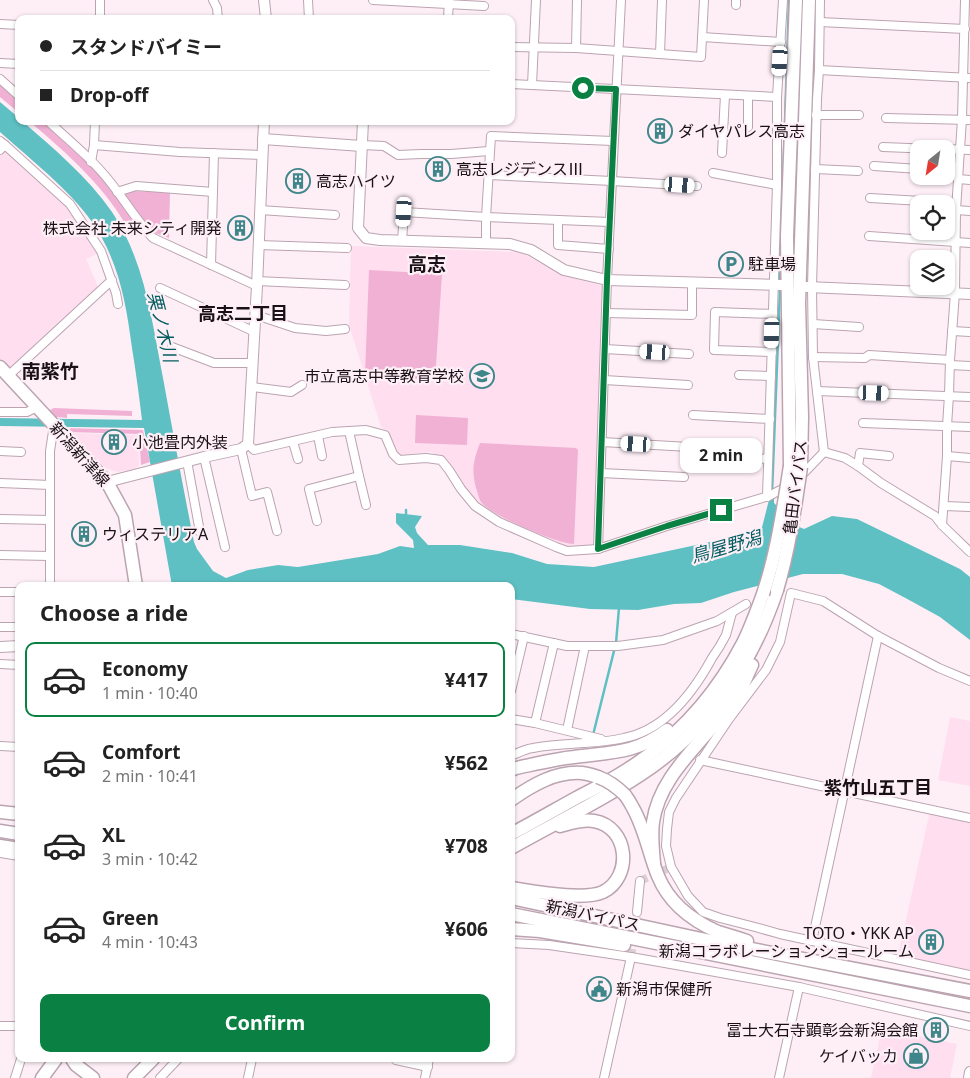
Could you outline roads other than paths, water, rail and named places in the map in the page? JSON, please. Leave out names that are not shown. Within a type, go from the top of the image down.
[{"type":"main road","name":"亀田バイパス","points":[[515,846],[621,787],[653,766],[685,738],[711,711],[741,669],[757,640],[788,548],[794,517],[795,466],[787,236],[796,0]]},
{"type":"main road","name":"亀田バイパス","points":[[795,466],[802,417],[799,303],[809,0]]},
{"type":"main road","name":"新潟新津線","points":[[4,372],[107,482],[125,515],[135,582]]},
{"type":"main road","name":"亀田バイパス","points":[[515,832],[602,784],[647,756],[680,728],[710,695],[730,666],[744,643],[755,618],[771,595]]},
{"type":"main road","points":[[654,864],[653,821],[663,792],[679,766],[718,720],[740,689],[764,641],[771,595]]},
{"type":"main road","points":[[515,768],[640,746],[656,738],[673,725],[690,717]]},
{"type":"main road","points":[[515,774],[540,763]]},
{"type":"main road","points":[[515,798],[556,776],[583,773],[607,780],[625,795],[636,814],[663,886],[686,913],[701,924],[720,932],[798,957]]},
{"type":"main road","points":[[0,812],[15,814]]},
{"type":"main road","points":[[515,889],[570,896],[590,895],[603,892],[619,876],[624,856],[622,845],[607,826],[596,822],[584,821],[539,832]]},
{"type":"main road","points":[[0,826],[15,827]]},
{"type":"main road","points":[[0,831],[15,833]]},
{"type":"main road","points":[[0,846],[15,848]]},
{"type":"main road","name":"新潟バイパス","points":[[515,899],[720,943],[968,991]]},
{"type":"main road","name":"新潟バイパス","points":[[515,915],[968,1006]]},
{"type":"main road","points":[[515,929],[540,931],[706,958],[738,959]]},
{"type":"main road","points":[[42,1078],[54,1062]]},
{"type":"main road","points":[[74,1062],[93,1078]]},
{"type":"main road","points":[[134,1078],[147,1068]]},
{"type":"street","points":[[100,0],[100,15]]},
{"type":"street","points":[[213,0],[218,15]]},
{"type":"street","points":[[264,0],[266,15]]},
{"type":"street","points":[[308,0],[309,15]]},
{"type":"street","points":[[373,0],[449,2],[484,6]]},
{"type":"street","points":[[532,85],[536,0]]},
{"type":"street","points":[[576,48],[577,0]]},
{"type":"street","points":[[598,549],[607,280],[621,0]]},
{"type":"street","points":[[660,54],[662,0]]},
{"type":"street","points":[[515,47],[576,48],[701,57],[704,0]]},
{"type":"street","points":[[771,496],[768,459],[773,314],[778,285],[777,97],[783,0]]},
{"type":"street","points":[[820,0],[819,70],[809,287],[813,324],[813,357],[824,452]]},
{"type":"street","points":[[955,250],[960,150],[966,119],[965,0]]},
{"type":"street","points":[[448,15],[449,2]]},
{"type":"street","points":[[820,22],[966,28]]},
{"type":"street","points":[[0,24],[15,25]]},
{"type":"street","points":[[702,37],[781,42]]},
{"type":"street","points":[[0,63],[15,64]]},
{"type":"street","points":[[819,70],[966,78]]},
{"type":"street","points":[[0,79],[15,92]]},
{"type":"street","points":[[515,84],[777,97]]},
{"type":"street","points":[[722,153],[725,95]]},
{"type":"street","points":[[748,96],[748,127]]},
{"type":"street","points":[[816,115],[859,115]]},
{"type":"street","points":[[886,118],[966,119]]},
{"type":"street","points":[[53,125],[81,150],[110,182],[142,227],[153,238],[257,284],[346,285]]},
{"type":"street","points":[[91,162],[95,125]]},
{"type":"street","points":[[264,125],[252,388],[244,446],[252,496],[267,492],[277,531]]},
{"type":"street","points":[[363,125],[358,228],[366,238],[510,244],[531,250],[564,270],[607,280],[778,285]]},
{"type":"street","points":[[486,244],[491,136],[613,140]]},
{"type":"street","points":[[263,139],[384,146],[398,155],[489,151]]},
{"type":"street","points":[[2,145],[70,204],[101,250],[118,304]]},
{"type":"street","points":[[94,145],[180,152],[262,155]]},
{"type":"street","points":[[883,147],[910,148]]},
{"type":"street","points":[[955,150],[970,150]]},
{"type":"street","points":[[211,264],[214,153]]},
{"type":"street","points":[[874,166],[910,168]]},
{"type":"street","points":[[815,169],[858,171]]},
{"type":"street","points":[[714,173],[777,185]]},
{"type":"street","points":[[955,174],[970,180]]},
{"type":"street","points":[[489,175],[697,186]]},
{"type":"street","points":[[117,192],[136,186],[213,192]]},
{"type":"street","points":[[870,198],[956,207],[970,211]]},
{"type":"street","points":[[260,210],[335,215]]},
{"type":"street","points":[[402,240],[404,212],[610,222]]},
{"type":"street","points":[[558,220],[558,246],[609,249]]},
{"type":"street","points":[[869,236],[970,243]]},
{"type":"street","points":[[259,245],[347,248]]},
{"type":"street","points":[[4,372],[112,280]]},
{"type":"street","points":[[606,313],[692,315],[692,282]]},
{"type":"street","points":[[809,287],[910,291]]},
{"type":"street","points":[[160,288],[255,332]]},
{"type":"street","points":[[955,293],[970,294]]},
{"type":"street","points":[[942,525],[955,295]]},
{"type":"street","points":[[772,352],[714,350],[715,312],[773,314]]},
{"type":"street","points":[[256,315],[295,328],[326,331],[346,329]]},
{"type":"street","points":[[813,324],[858,327]]},
{"type":"street","points":[[952,331],[970,332]]},
{"type":"street","points":[[172,347],[214,363],[253,363]]},
{"type":"street","points":[[605,349],[689,354]]},
{"type":"street","points":[[813,357],[865,358],[869,356],[950,362],[970,366]]},
{"type":"street","points":[[739,375],[771,376]]},
{"type":"street","points":[[604,380],[688,385]]},
{"type":"street","points":[[252,388],[291,392],[302,385]]},
{"type":"street","points":[[817,391],[970,397]]},
{"type":"street","points":[[0,412],[27,412],[37,406]]},
{"type":"street","points":[[693,415],[770,419]]},
{"type":"street","points":[[864,423],[970,427]]},
{"type":"street","points":[[50,582],[50,451],[54,425]]},
{"type":"street","points":[[107,482],[244,446],[254,450],[332,432],[366,430],[385,435],[393,454],[399,460],[426,458],[441,460],[461,489],[476,506],[499,522],[567,551],[579,551],[598,549],[667,526],[771,496],[795,482],[824,452]]},
{"type":"street","points":[[349,431],[366,505]]},
{"type":"street","points":[[318,436],[322,456]]},
{"type":"street","points":[[293,442],[298,460]]},
{"type":"street","points":[[602,442],[689,447],[692,454],[768,459]]},
{"type":"street","points":[[0,451],[21,452]]},
{"type":"street","points":[[824,452],[845,458],[881,483],[935,516],[970,552]]},
{"type":"street","points":[[858,466],[860,453],[889,456]]},
{"type":"street","points":[[947,456],[970,458]]},
{"type":"street","points":[[204,457],[225,547]]},
{"type":"street","points":[[185,462],[200,532]]},
{"type":"street","points":[[601,473],[684,478]]},
{"type":"street","points":[[317,521],[309,489],[359,476]]},
{"type":"street","points":[[0,483],[50,485]]},
{"type":"street","points":[[944,506],[970,507]]},
{"type":"street","points":[[0,519],[50,520]]},
{"type":"street","points":[[0,555],[50,556]]},
{"type":"street","points":[[0,592],[15,592]]},
{"type":"street","points":[[970,681],[939,668],[878,636],[823,601],[791,593],[780,642],[766,670],[700,760],[676,798],[669,812],[666,829],[666,846],[671,868],[688,896],[703,912],[780,934],[970,975]]},
{"type":"street","points":[[515,635],[567,646],[618,646],[663,640],[717,621],[746,604]]},
{"type":"street","points":[[515,754],[531,748],[626,738],[658,724],[674,711],[692,690],[708,666],[725,636],[732,613]]},
{"type":"street","points":[[0,627],[15,627]]},
{"type":"street","points":[[515,674],[524,636]]},
{"type":"street","points":[[812,941],[878,636]]},
{"type":"street","points":[[535,723],[554,643]]},
{"type":"street","points":[[0,647],[15,646]]},
{"type":"street","points":[[567,730],[585,646]]},
{"type":"street","points":[[0,664],[15,664]]},
{"type":"street","points":[[515,720],[567,730],[608,741]]},
{"type":"street","points":[[0,746],[15,747]]},
{"type":"street","points":[[700,760],[970,818]]},
{"type":"street","points":[[0,853],[15,855]]},
{"type":"street","points":[[637,912],[640,881]]},
{"type":"street","points":[[515,943],[549,945],[631,957],[799,987],[970,1026]]},
{"type":"street","points":[[604,1078],[631,957]]},
{"type":"street","points":[[779,1078],[799,987]]},
{"type":"street","points":[[0,1026],[15,1026]]},
{"type":"street","points":[[15,1078],[21,1062]]},
{"type":"street","points":[[160,1078],[175,1062]]},
{"type":"street","points":[[248,1078],[251,1062]]},
{"type":"street","points":[[425,1078],[429,1063]]},
{"type":"street","points":[[968,1078],[970,1072]]},
{"type":"water","name":"鳥屋野潟","points":[[0,102],[15,115],[15,125],[26,125],[81,175],[103,199],[123,231],[140,271],[146,292],[194,542],[213,571],[226,578],[248,570],[278,565],[298,567],[378,554],[400,546],[414,548],[413,540],[396,523],[396,513],[422,516],[415,527],[417,533],[428,545],[460,545],[512,553],[547,564],[594,567],[761,531],[769,500],[774,497],[774,503],[797,526],[804,529],[832,516],[857,519],[960,569],[970,577],[970,640],[940,617],[879,584],[842,574],[803,574],[734,592],[701,603],[674,604],[638,610],[590,609],[515,600],[515,582],[171,582],[144,428],[0,426],[0,418],[142,420],[124,299],[109,252],[83,210],[49,175],[0,132]]},
{"type":"waterway","points":[[783,183],[789,0]]},
{"type":"waterway","points":[[780,283],[781,254]]},
{"type":"waterway","points":[[772,493],[780,289]]},
{"type":"waterway","points":[[593,735],[616,643],[619,608]]},
{"type":"tunnel","points":[[640,881],[671,867]]},
{"type":"tunnel","points":[[631,957],[637,912]]},
{"type":"place","name":"ダイヤパレス高志","points":[[660,131]]},
{"type":"place","name":"高志レジデンスⅢ","points":[[438,169]]},
{"type":"place","name":"高志ハイツ","points":[[298,181]]},
{"type":"place","name":"株式会社 未来シティ開発","points":[[240,228]]},
{"type":"place","name":"駐車場","points":[[731,264]]},
{"type":"place","name":"市立高志中等教育学校","points":[[482,376]]},
{"type":"place","name":"小池畳内外装","points":[[114,442]]},
{"type":"place","name":"ウィステリアA","points":[[84,534]]},
{"type":"place","name":"TOTO・YKK AP 新潟コラボレーションショールーム","points":[[931,942]]},
{"type":"place","name":"新潟市保健所","points":[[599,989]]},
{"type":"place","name":"冨士大石寺顕彰会新潟会館","points":[[936,1030]]},
{"type":"place","name":"ケイバッカ","points":[[916,1056]]},
{"type":"district","name":"高志","points":[[427,264]]},
{"type":"district","name":"高志二丁目","points":[[243,314]]},
{"type":"district","name":"南紫竹","points":[[50,371]]},
{"type":"district","name":"紫竹山五丁目","points":[[878,788]]},
{"type":"water label","name":"栗ノ木川","points":[[162,327]]}]
